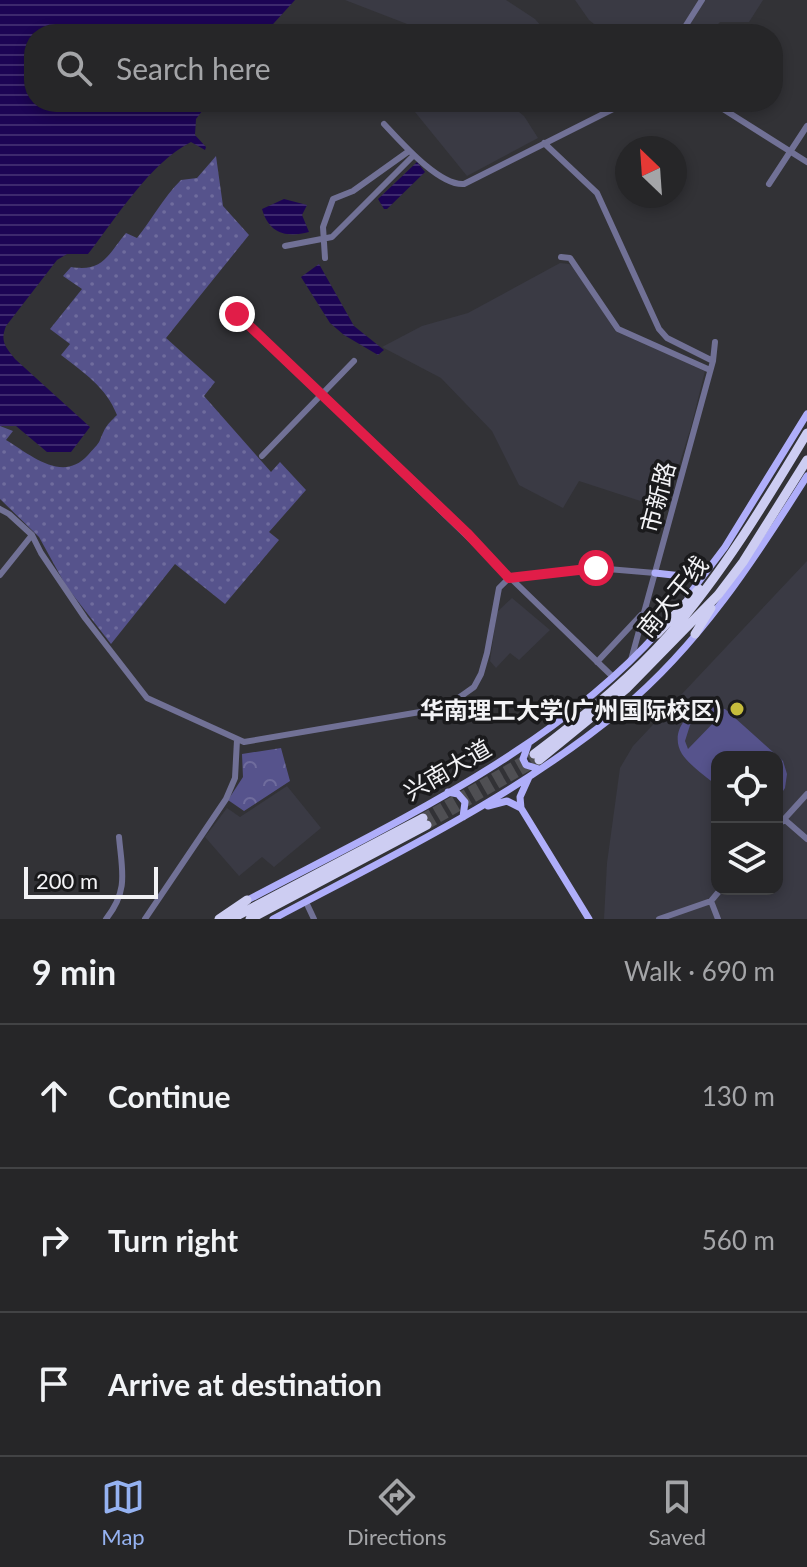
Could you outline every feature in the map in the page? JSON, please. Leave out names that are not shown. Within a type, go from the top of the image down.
[{"type":"highway","name":"南大干线","points":[[535,757],[617,686],[667,637],[729,557],[807,433]]},
{"type":"highway","name":"南大干线","points":[[535,757],[626,689],[718,595],[743,562],[807,460]]},
{"type":"highway","points":[[657,634],[729,557]]},
{"type":"highway","points":[[695,634],[718,595]]},
{"type":"highway","points":[[231,919],[425,821],[250,919]]},
{"type":"highway","points":[[219,919],[247,900]]},
{"type":"main road","name":"兴南大道","points":[[273,919],[462,819],[529,777],[535,757],[657,634],[725,547],[807,414]]},
{"type":"main road","name":"兴南大道","points":[[212,919],[448,792],[535,757],[623,708],[695,634],[745,572],[807,476]]},
{"type":"main road","points":[[655,573],[700,578]]},
{"type":"main road","points":[[529,777],[520,797],[521,808],[589,919]]},
{"type":"main road","points":[[448,792],[458,794],[465,802],[462,819]]},
{"type":"main road","points":[[478,809],[507,801],[521,808]]},
{"type":"street","points":[[687,24],[702,0]]},
{"type":"street","points":[[384,124],[411,153],[451,182],[464,184],[607,112]]},
{"type":"street","points":[[728,112],[807,162]]},
{"type":"street","points":[[769,184],[807,126]]},
{"type":"street","points":[[544,143],[597,193],[659,329],[667,338],[713,361]]},
{"type":"street","points":[[285,246],[332,237],[411,153]]},
{"type":"street","points":[[325,258],[323,227],[333,199],[353,191],[411,153]]},
{"type":"street","points":[[561,257],[570,258],[618,329],[710,370]]},
{"type":"street","points":[[237,314],[613,677]]},
{"type":"street","name":"市新路","points":[[631,660],[713,361],[715,342]]},
{"type":"street","points":[[262,456],[354,361]]},
{"type":"street","points":[[0,509],[32,535],[85,618],[140,691],[164,708],[237,740],[254,741],[450,704],[474,687],[481,674],[499,588],[509,578],[596,568],[655,573]]},
{"type":"street","points":[[0,575],[32,535]]},
{"type":"street","points":[[597,662],[644,613]]},
{"type":"street","points":[[145,919],[226,799],[235,778],[237,740]]},
{"type":"street","points":[[780,823],[807,794]]},
{"type":"street","points":[[784,819],[807,839]]},
{"type":"street","points":[[110,917],[124,888],[119,837]]},
{"type":"street","points":[[659,919],[711,901],[716,895]]},
{"type":"street","points":[[711,901],[718,919]]},
{"type":"street","points":[[306,902],[314,919]]},
{"type":"shaded area","points":[[0,0],[295,0],[273,24],[24,24],[24,112],[201,112],[196,119],[195,135],[206,147],[205,150],[191,142],[161,164],[135,192],[88,254],[67,254],[57,260],[6,326],[4,344],[15,359],[90,427],[71,452],[47,452],[16,426],[0,426]]},
{"type":"shaded area","points":[[345,0],[506,0],[539,24],[407,24]]},
{"type":"shaded area","points":[[575,0],[763,0],[749,22],[594,24]]},
{"type":"shaded area","points":[[415,112],[519,112],[524,116],[538,138],[467,176]]},
{"type":"shaded area","points":[[417,162],[425,172],[384,209],[378,199]]},
{"type":"shaded area","points":[[284,199],[307,205],[302,215],[309,232],[286,234],[269,224],[262,209]]},
{"type":"shaded area","points":[[560,263],[569,264],[581,274],[615,331],[705,371],[665,509],[579,481],[563,508],[519,485],[492,431],[441,378],[382,347],[422,326],[468,313]]},
{"type":"shaded area","points":[[319,264],[354,326],[384,350],[378,355],[330,323],[301,277]]},
{"type":"shaded area","name":"华南理工大学(广州国际校区)","points":[[807,561],[807,919],[604,919],[607,863],[620,768],[633,746]]},
{"type":"shaded area","points":[[512,598],[550,630],[519,660],[510,653],[496,668],[490,661],[497,612]]},
{"type":"shaded area","points":[[287,786],[321,828],[274,867],[262,857],[239,876],[205,837],[227,808],[240,817]]},
{"type":"green space","points":[[216,156],[223,206],[249,235],[166,338],[215,382],[204,396],[271,472],[280,462],[306,490],[269,532],[279,540],[225,604],[175,564],[111,644],[66,586],[39,537],[0,499],[0,426],[13,431],[6,440],[37,459],[58,467],[78,463],[96,446],[117,415],[101,388],[61,355],[70,344],[50,329],[82,289],[63,276],[71,267],[97,265],[126,233],[137,238],[181,180],[197,178]]},
{"type":"green space","points":[[703,706],[725,709],[772,751],[711,751],[711,781],[685,758],[679,747],[679,732],[685,719]],"holes":[[[704,714],[720,716],[688,749],[685,741],[691,722]]]},
{"type":"green space","points":[[281,748],[290,781],[244,811],[228,800],[243,777],[242,754]]},
{"type":"green space","points":[[783,761],[787,774],[783,791]]},
{"type":"tunnel","points":[[423,818],[531,756]]},
{"type":"tunnel","points":[[427,825],[539,760]]},
{"type":"place","name":"华南理工大学(广州国际校区)","points":[[737,709]]},
{"type":"route","points":[[237,314],[467,533],[509,578],[522,574],[596,568]]}]
